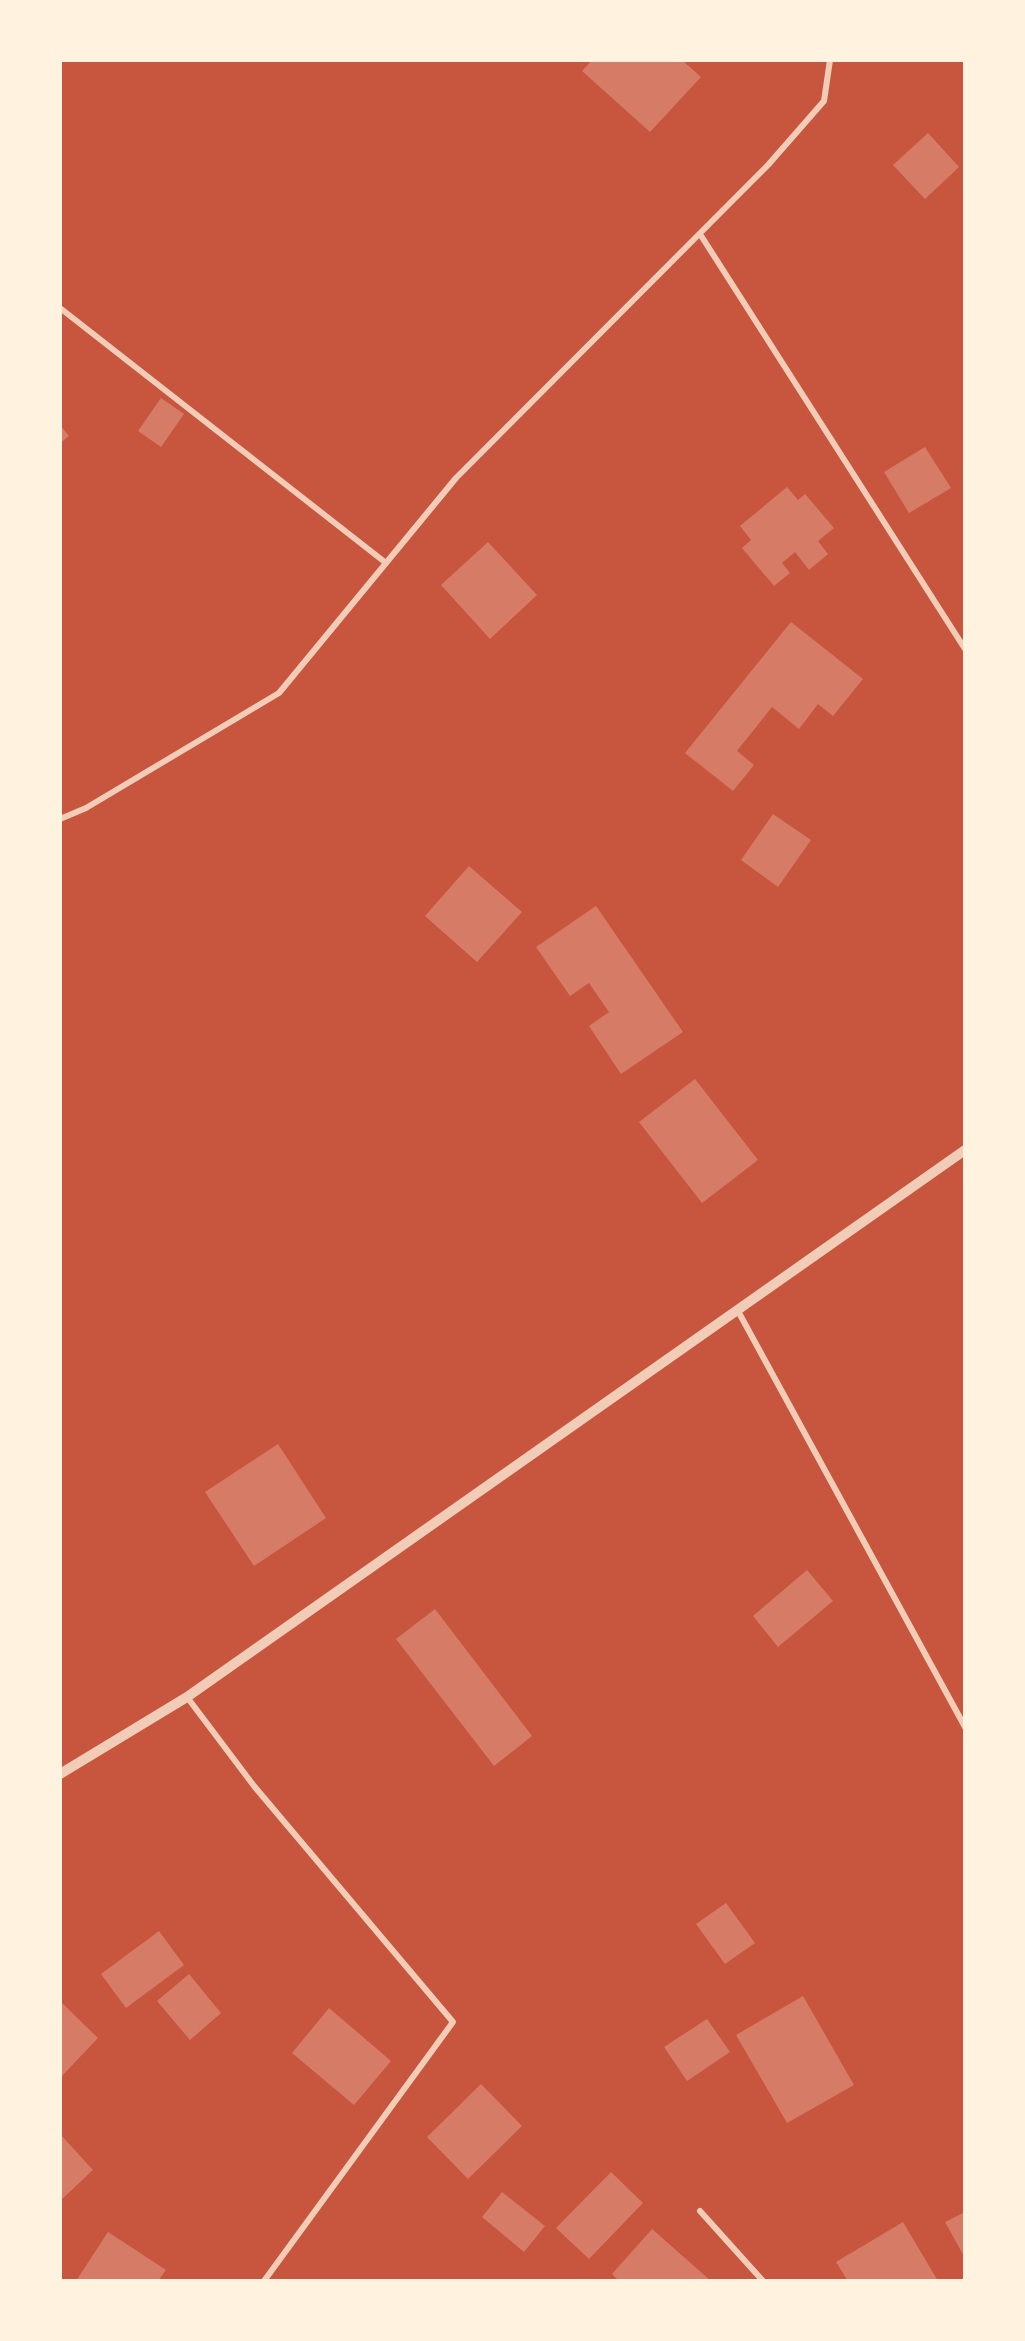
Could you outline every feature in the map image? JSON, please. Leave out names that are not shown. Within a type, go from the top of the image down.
[{"type":"street","points":[[60,819],[86,808],[279,693],[456,478],[768,165],[824,101],[830,60]]},
{"type":"street","points":[[700,234],[965,649]]},
{"type":"street","points":[[60,308],[386,563]]},
{"type":"street","points":[[60,1774],[188,1697],[965,1150]]},
{"type":"street","points":[[738,1311],[965,1727]]},
{"type":"street","points":[[188,1697],[254,1786],[453,2022],[264,2281]]},
{"type":"street","points":[[700,2211],[763,2281]]},
{"type":"building","points":[[592,60],[682,60],[701,77],[650,132],[582,71]]},
{"type":"building","points":[[928,133],[959,167],[925,199],[893,165]]},
{"type":"building","points":[[161,398],[184,414],[161,447],[138,431]]},
{"type":"building","points":[[60,425],[69,436],[60,443]]},
{"type":"building","points":[[925,447],[951,488],[909,513],[884,472]]},
{"type":"building","points":[[787,487],[798,500],[805,494],[834,528],[818,541],[828,554],[809,570],[795,552],[782,563],[790,573],[774,586],[742,548],[751,540],[740,526]]},
{"type":"building","points":[[488,542],[537,595],[490,639],[441,585]]},
{"type":"building","points":[[791,622],[863,679],[833,716],[818,704],[799,729],[772,707],[737,751],[754,765],[733,791],[685,753]]},
{"type":"building","points":[[773,814],[811,840],[778,887],[741,860]]},
{"type":"building","points":[[469,866],[522,912],[477,962],[425,916]]},
{"type":"building","points":[[596,906],[683,1032],[621,1074],[589,1026],[609,1012],[589,983],[570,996],[536,947]]},
{"type":"building","points":[[695,1079],[758,1160],[702,1203],[639,1122]]},
{"type":"building","points":[[278,1444],[326,1518],[254,1566],[205,1492]]},
{"type":"building","points":[[807,1570],[833,1601],[778,1647],[753,1616]]},
{"type":"building","points":[[435,1609],[532,1736],[494,1766],[396,1639]]},
{"type":"building","points":[[726,1903],[755,1943],[725,1964],[696,1924]]},
{"type":"building","points":[[159,1931],[184,1965],[126,2008],[101,1974]]},
{"type":"building","points":[[189,1974],[221,2013],[190,2040],[157,2001]]},
{"type":"building","points":[[803,1996],[854,2085],[787,2123],[736,2035]]},
{"type":"building","points":[[60,2001],[98,2038],[60,2078]]},
{"type":"building","points":[[329,2008],[391,2061],[354,2105],[292,2053]]},
{"type":"building","points":[[707,2019],[730,2052],[687,2081],[664,2047]]},
{"type":"building","points":[[481,2084],[522,2126],[468,2179],[427,2137]]},
{"type":"building","points":[[60,2134],[93,2170],[60,2201]]},
{"type":"building","points":[[611,2172],[643,2203],[589,2259],[556,2228]]},
{"type":"building","points":[[502,2192],[545,2226],[524,2252],[482,2217]]},
{"type":"building","points":[[965,2212],[965,2258],[945,2222]]},
{"type":"building","points":[[903,2222],[938,2281],[848,2281],[836,2262]]},
{"type":"building","points":[[652,2229],[711,2281],[619,2281],[612,2274]]},
{"type":"building","points":[[108,2232],[166,2270],[158,2281],[76,2281]]}]
